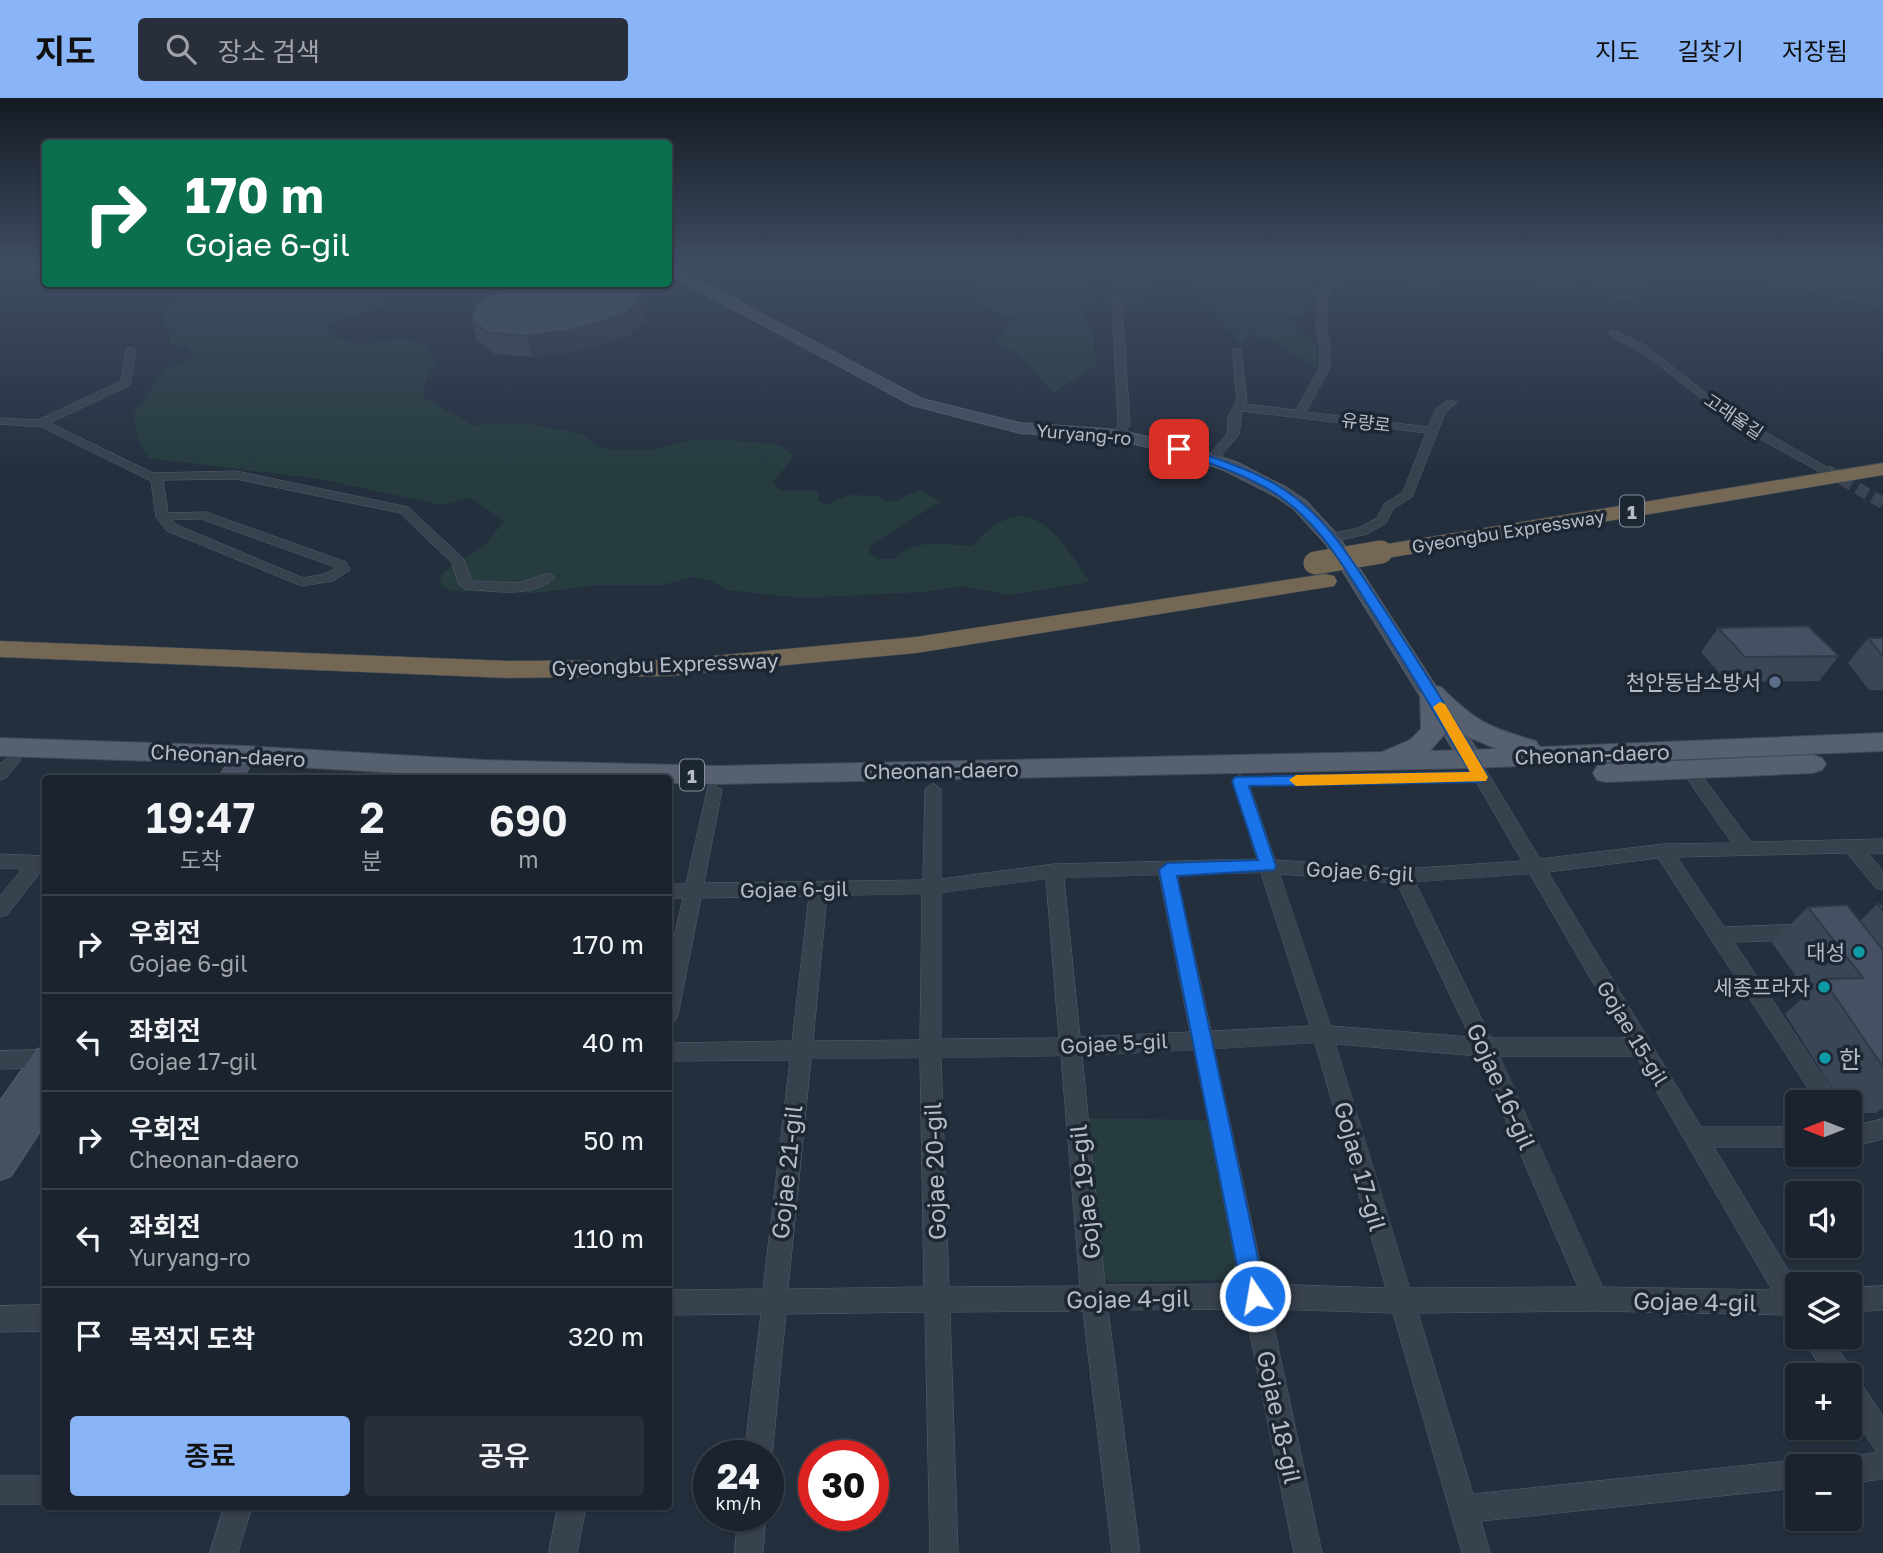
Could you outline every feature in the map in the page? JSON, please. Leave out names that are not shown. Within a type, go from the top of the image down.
[{"type":"highway","name":"Gyeongbu Expressway","points":[[1386,561],[1883,469]]},
{"type":"highway","name":"Gyeongbu Expressway","points":[[1386,561],[1883,486]]},
{"type":"highway","name":"1","points":[[1320,572],[1386,561]]},
{"type":"highway","name":"Gyeongbu Expressway","points":[[0,631],[449,646],[677,646],[794,639],[1320,572]]},
{"type":"highway","name":"Gyeongbu Expressway","points":[[0,649],[439,667],[665,668],[885,649],[1092,620],[1320,572]]},
{"type":"main road","points":[[1432,694],[1472,730],[1505,744],[1578,755]]},
{"type":"main road","points":[[1385,760],[1419,746],[1434,731],[1432,694]]},
{"type":"main road","name":"Cheonan-daero","points":[[3,760],[245,769],[483,769],[719,775],[1385,760],[1476,768],[1578,755],[1883,742]]},
{"type":"main road","name":"Cheonan-daero","points":[[672,790],[933,789],[1240,781],[1476,768],[1689,770],[1883,761]]},
{"type":"main road","name":"Cheonan-daero","points":[[245,769],[306,775]]},
{"type":"street","name":"Yuryang-ro","points":[[793,336],[917,402],[1020,428],[1118,435],[1215,460],[1282,492],[1300,505],[1331,538],[1432,694],[1476,768]]},
{"type":"street","points":[[1118,435],[1124,425],[1119,336]]},
{"type":"street","points":[[1299,414],[1325,367],[1323,336]]},
{"type":"street","name":"고래울길","points":[[1620,336],[1652,353],[1725,413],[1826,470]]},
{"type":"street","points":[[39,424],[126,383],[131,350]]},
{"type":"street","points":[[1215,460],[1217,452],[1233,435],[1234,417],[1239,407],[1242,387],[1236,350]]},
{"type":"street","points":[[1331,538],[1362,531],[1382,520],[1388,507],[1408,494],[1440,411],[1452,401]]},
{"type":"street","name":"유량로","points":[[1239,407],[1433,431]]},
{"type":"street","points":[[0,421],[39,424],[150,477],[236,475],[404,510],[421,529],[458,561],[466,585],[522,586],[538,584],[548,577]]},
{"type":"street","points":[[156,477],[162,517],[172,528],[302,582],[328,578],[343,570],[341,565],[202,515],[162,517]]},
{"type":"street","name":"Gojae 15-gil","points":[[1476,768],[1532,867],[1643,1047],[1785,1287]]},
{"type":"street","points":[[1689,770],[1746,850]]},
{"type":"street","name":"Gojae 17-gil","points":[[1240,781],[1323,1034],[1476,1553]]},
{"type":"street","name":"Gojae 20-gil","points":[[933,789],[930,1048],[944,1553]]},
{"type":"street","points":[[672,994],[713,790]]},
{"type":"street","name":"Gojae 6-gil","points":[[672,891],[932,887],[1054,871],[1268,866],[1403,876],[1532,867],[1663,851],[1883,846]]},
{"type":"street","points":[[1852,848],[1883,883]]},
{"type":"street","points":[[1663,851],[1821,1090]]},
{"type":"street","points":[[0,861],[41,863]]},
{"type":"street","points":[[0,910],[41,863]]},
{"type":"street","name":"Gojae 18-gil","points":[[1167,870],[1308,1553]]},
{"type":"street","name":"Gojae 19-gil","points":[[1054,871],[1094,1298],[1126,1553]]},
{"type":"street","name":"Gojae 16-gil","points":[[1403,876],[1485,1047],[1596,1299]]},
{"type":"street","name":"Gojae 21-gil","points":[[759,1440],[799,1050],[819,887]]},
{"type":"street","points":[[1720,935],[1819,932],[1824,939]]},
{"type":"street","name":"Gojae 5-gil","points":[[672,1052],[1070,1047],[1200,1038],[1323,1034],[1485,1047],[1643,1047]]},
{"type":"street","points":[[0,1060],[42,1059]]},
{"type":"street","points":[[0,1127],[42,1064]]},
{"type":"street","points":[[0,1165],[42,1100]]},
{"type":"street","points":[[1862,1134],[1883,1129]]},
{"type":"street","points":[[1694,1137],[1785,1137]]},
{"type":"street","name":"Gojae 4-gil","points":[[672,1303],[1255,1296],[1400,1301],[1596,1299],[1785,1305]]},
{"type":"street","points":[[1862,1299],[1883,1298]]},
{"type":"street","points":[[0,1319],[42,1318]]},
{"type":"street","points":[[1862,1408],[1883,1441]]},
{"type":"street","points":[[1862,1468],[1883,1465]]},
{"type":"street","points":[[1463,1509],[1785,1475]]},
{"type":"street","points":[[0,1490],[42,1490]]},
{"type":"street","points":[[224,1553],[237,1510]]},
{"type":"street","points":[[563,1553],[571,1510]]},
{"type":"street","points":[[749,1553],[751,1531]]},
{"type":"green space","points":[[169,336],[337,336],[358,343],[406,339],[427,349],[435,361],[425,383],[424,398],[473,425],[523,423],[582,434],[595,445],[606,449],[655,449],[692,440],[730,440],[780,445],[792,454],[791,461],[773,482],[781,491],[816,491],[819,495],[818,501],[826,505],[850,495],[879,496],[886,501],[896,501],[918,490],[941,501],[871,545],[869,553],[879,559],[895,559],[902,552],[921,545],[973,546],[992,527],[1010,518],[1025,517],[1040,522],[1053,533],[1090,582],[1009,595],[963,586],[924,592],[801,598],[727,590],[711,581],[692,577],[663,585],[596,585],[536,593],[452,591],[442,586],[440,577],[487,543],[504,521],[471,498],[441,505],[320,479],[147,458],[138,438],[134,414],[165,369],[192,358],[189,348],[171,344]]},
{"type":"green space","points":[[999,336],[1093,336],[1096,365],[1053,393],[1020,356],[995,341]]},
{"type":"green space","points":[[1235,336],[1248,336],[1243,345]]},
{"type":"green space","points":[[1253,336],[1307,336],[1318,353],[1318,369],[1271,340]]},
{"type":"green space","points":[[1083,1118],[1207,1120],[1240,1271],[1238,1280],[1111,1282],[1099,1273]]},
{"type":"building","points":[[1808,626],[1839,656],[1745,657],[1718,628]]},
{"type":"building","points":[[1868,638],[1883,638],[1883,656]]},
{"type":"building","points":[[1847,905],[1883,950],[1883,1067],[1823,979],[1863,978],[1808,907]]},
{"type":"tunnel","points":[[1826,470],[1883,503]]},
{"type":"slow traffic","points":[[1296,780],[1481,777],[1440,707]]},
{"type":"place","name":"천안동남소방서","points":[[1775,682]]},
{"type":"place","name":"대성","points":[[1859,952]]},
{"type":"place","name":"세종프라자","points":[[1824,987]]},
{"type":"place","name":"한","points":[[1825,1058]]},
{"type":"route","points":[[1179,449],[1230,466],[1282,492],[1315,519],[1333,541],[1419,673],[1481,777],[1240,781],[1268,866],[1167,870],[1255,1296]]}]
